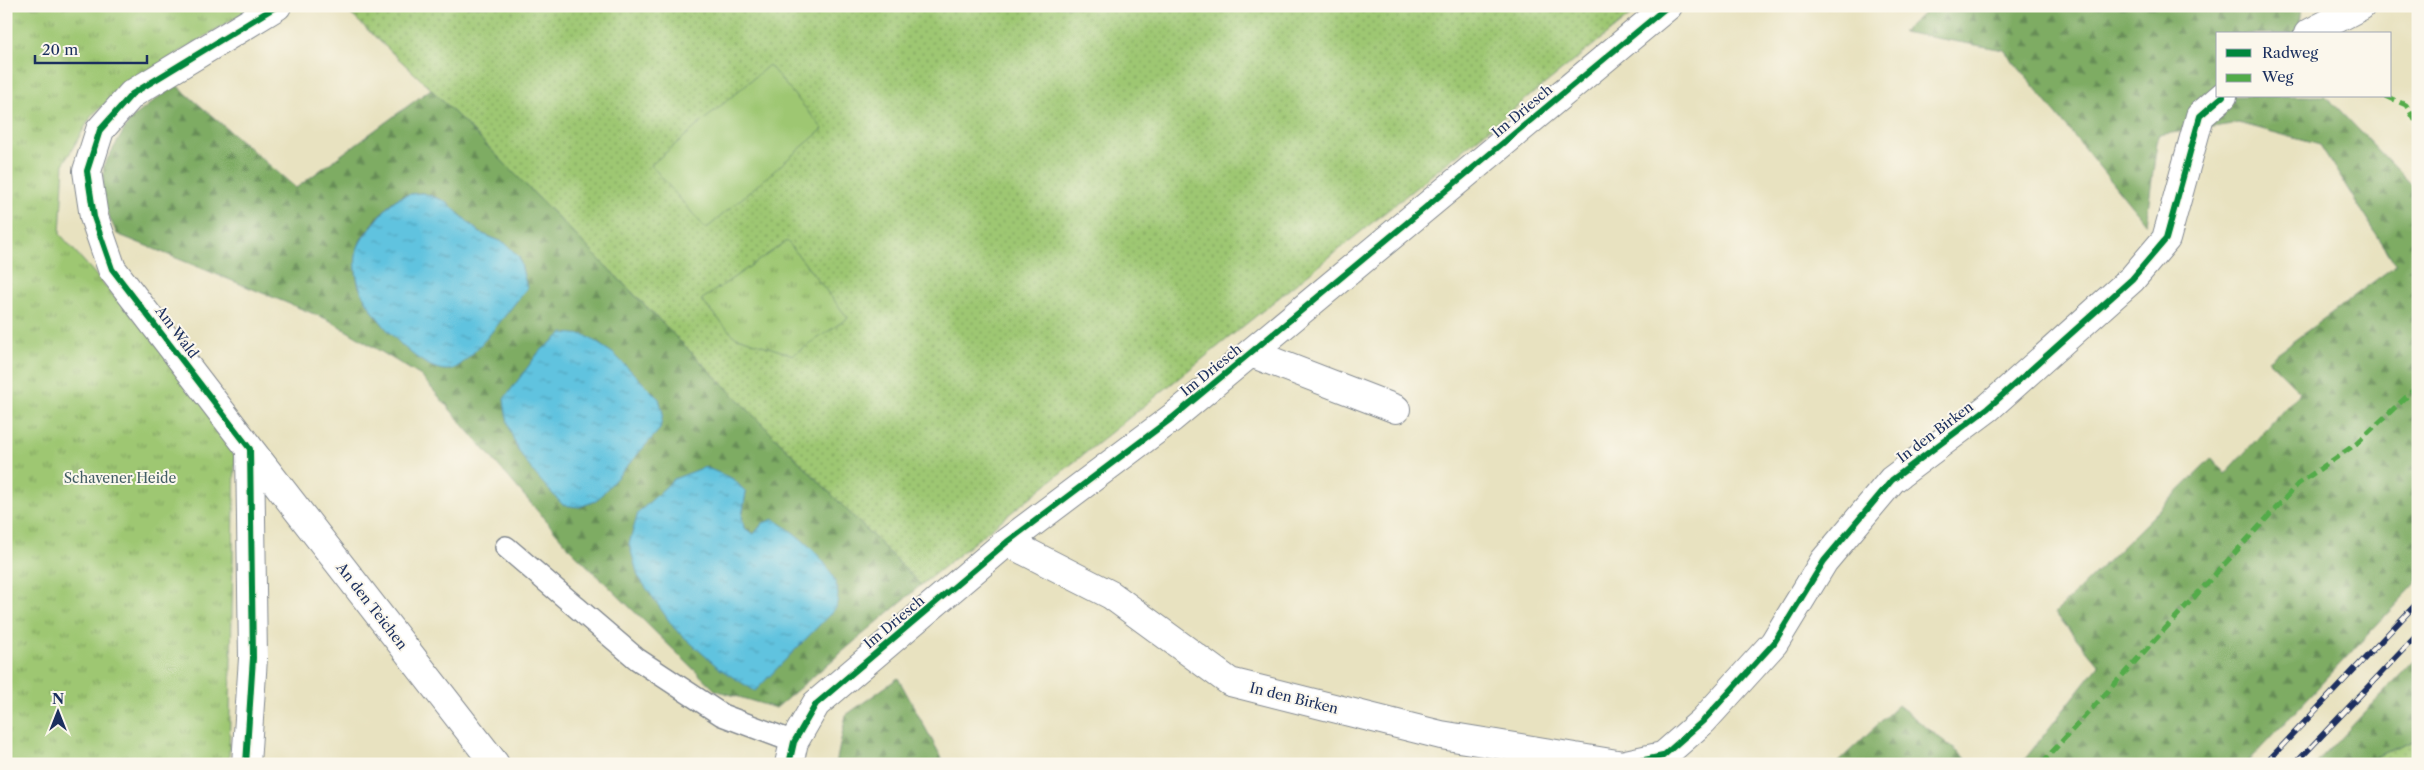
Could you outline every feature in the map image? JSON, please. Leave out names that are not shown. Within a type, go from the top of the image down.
[{"type":"street","name":"Am Wald","points":[[250,449],[112,269],[94,217],[87,171],[100,130],[132,94],[277,6]]},
{"type":"street","name":"Im Driesch","points":[[792,753],[816,704],[1007,542],[1172,418],[1668,6]]},
{"type":"street","points":[[2312,32],[2362,6]]},
{"type":"street","name":"In den Birken","points":[[1626,764],[1663,756],[1703,721],[1774,643],[1824,562],[1892,480],[1988,408],[2132,279],[2166,239],[2200,116],[2220,98]]},
{"type":"street","name":"Im Driesch","points":[[1250,353],[1396,409]]},
{"type":"street","points":[[246,764],[252,658],[250,449]]},
{"type":"street","name":"An den Teichen","points":[[250,449],[495,764]]},
{"type":"street","name":"In den Birken","points":[[1007,542],[1111,595],[1230,682],[1441,735],[1617,764]]},
{"type":"lane","points":[[506,547],[637,659],[722,715],[792,753]]},
{"type":"green space","name":"Schavener Heide","points":[[6,6],[255,6],[130,82],[92,115],[64,163],[60,234],[222,419],[235,459],[229,764],[6,764]]},
{"type":"green space","points":[[342,6],[1642,6],[921,585],[431,89]]},
{"type":"green space","points":[[1932,6],[2302,6],[2299,32],[2216,32],[2216,98],[2328,98],[2418,191],[2418,581],[2246,764],[2021,764],[2099,665],[2055,613],[2212,458],[2225,474],[2300,392],[2268,360],[2396,265],[2320,145],[2239,123],[2158,135],[2146,224],[2004,50],[1902,32]]},
{"type":"green space","points":[[769,65],[823,129],[706,229],[651,165]]},
{"type":"green space","points":[[175,84],[296,188],[431,89],[921,585],[776,708],[715,690],[572,551],[421,376],[329,320],[117,234],[102,201],[104,165],[130,120]],"holes":[[[423,193],[445,201],[480,233],[505,243],[519,257],[527,288],[468,356],[453,369],[427,363],[405,348],[370,307],[359,287],[357,277],[356,261],[358,250],[366,232],[386,208],[396,200],[407,195]],[[539,352],[563,505],[515,446],[530,364]],[[674,479],[746,492],[742,517],[744,528],[754,534],[763,523],[807,548],[824,565],[838,589],[755,691]]]},
{"type":"green space","points":[[787,241],[848,318],[793,355],[734,336],[701,300]]},
{"type":"green space","points":[[2418,656],[2418,739],[2375,757],[2370,764],[2316,764]]},
{"type":"green space","points":[[898,678],[944,762],[950,764],[836,764],[846,715]]},
{"type":"green space","points":[[1898,705],[1973,764],[1836,764]]},
{"type":"green space","points":[[2418,739],[2418,764],[2370,764],[2375,757]]},
{"type":"water","points":[[423,193],[445,201],[480,233],[505,243],[519,257],[527,288],[480,345],[460,365],[453,369],[441,369],[427,364],[412,354],[397,340],[372,310],[357,278],[356,255],[359,245],[367,232],[391,203],[407,195]]},
{"type":"water","points":[[563,333],[585,335],[614,354],[659,399],[663,413],[660,429],[596,501],[579,507],[563,505],[523,458],[511,432],[504,399],[539,352]]},
{"type":"water","points":[[705,467],[733,479],[746,492],[742,517],[744,528],[754,534],[763,523],[774,519],[812,549],[828,568],[838,590],[836,608],[755,691],[720,669],[674,628],[638,576],[629,544],[638,513],[674,479]]},
{"type":"railway","points":[[2265,764],[2418,602]]},
{"type":"railway","points":[[2295,764],[2418,634]]},
{"type":"marked path","points":[[2390,98],[2406,105],[2418,125]]},
{"type":"marked path","points":[[2041,764],[2298,484],[2356,444],[2418,386]]},
{"type":"cycle path","points":[[246,764],[253,658],[250,449],[112,269],[94,217],[87,171],[100,130],[132,94],[277,6]]},
{"type":"cycle path","points":[[789,764],[794,742],[816,704],[1007,542],[1172,418],[1668,6]]},
{"type":"cycle path","points":[[1626,764],[1663,756],[1703,721],[1774,643],[1824,561],[1892,480],[1988,408],[2132,279],[2166,239],[2200,116],[2221,98]]}]
